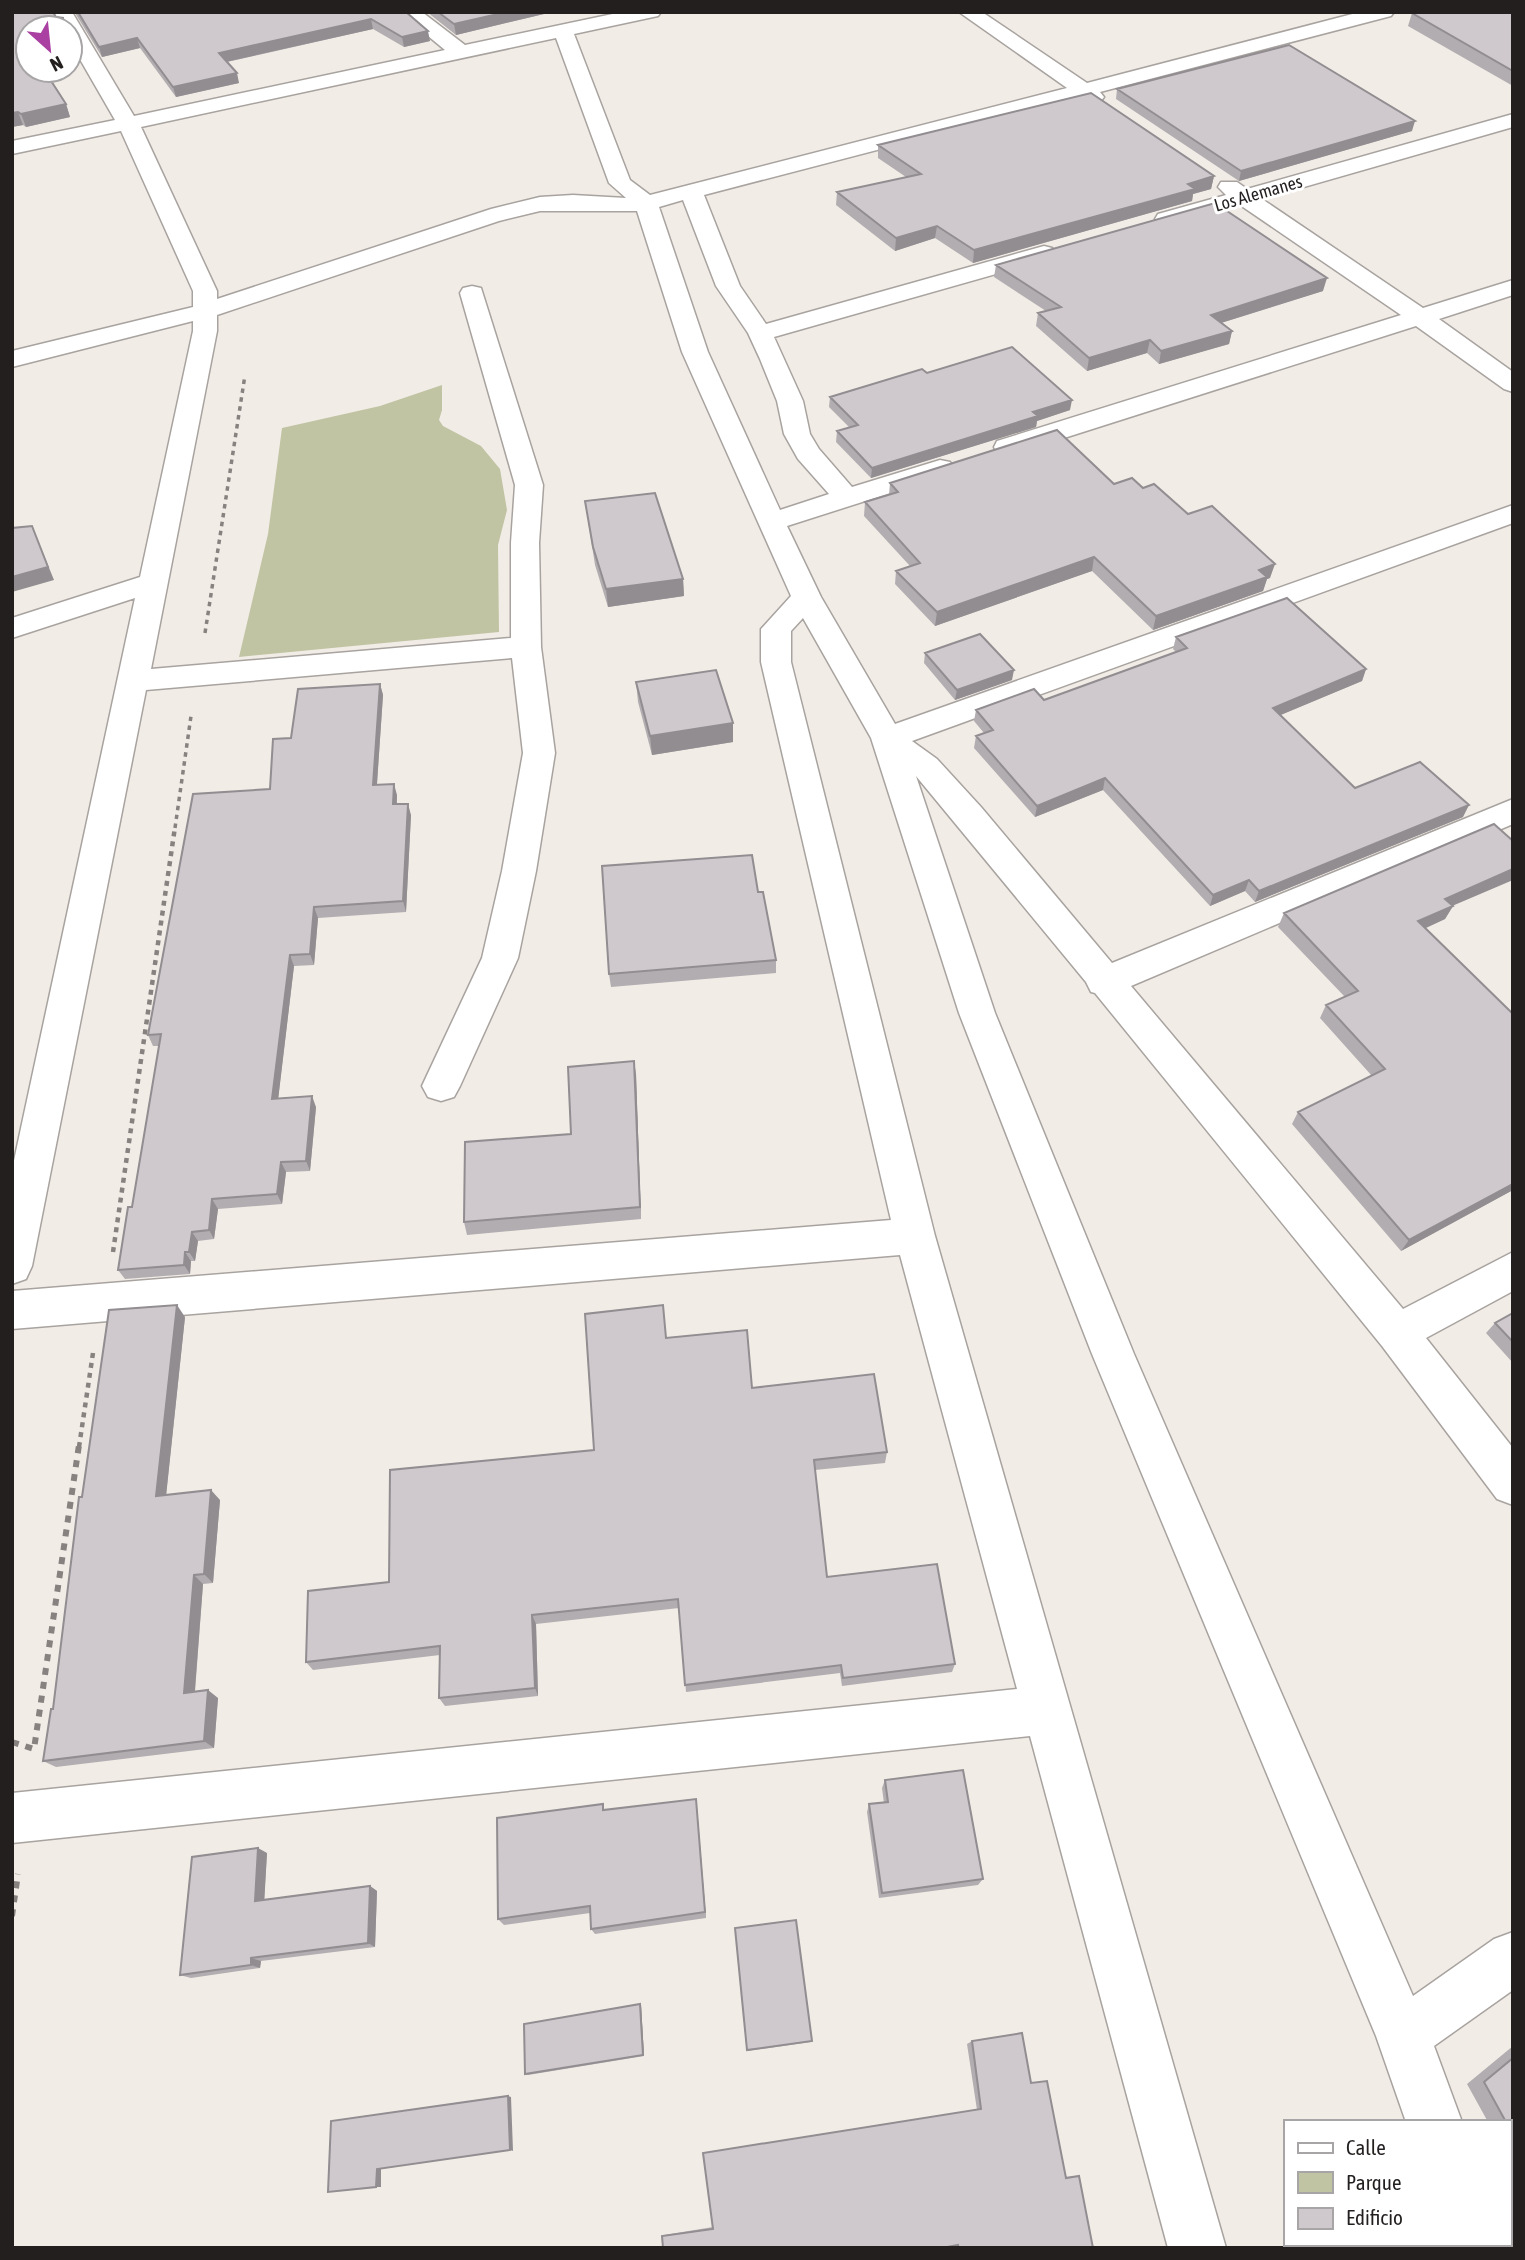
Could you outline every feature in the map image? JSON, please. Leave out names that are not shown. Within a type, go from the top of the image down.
[{"type":"street","points":[[12,1266],[205,331],[205,291],[128,123],[62,12]]},
{"type":"street","points":[[409,12],[461,52]]},
{"type":"street","points":[[12,148],[651,12]]},
{"type":"street","points":[[968,12],[1116,112]]},
{"type":"street","points":[[12,359],[205,311],[491,216],[540,204],[573,202],[616,206],[646,203],[1384,12]]},
{"type":"street","points":[[563,32],[620,183],[646,203],[695,352],[771,522],[806,597],[887,738],[977,1013],[1113,1354],[1403,2035],[1433,2120]]},
{"type":"street","name":"Los Alemanes","points":[[1149,224],[1513,120]]},
{"type":"street","points":[[1209,174],[1419,316],[1513,384]]},
{"type":"street","points":[[691,191],[728,286],[760,333],[790,401],[797,434],[808,453],[847,498]]},
{"type":"street","points":[[760,333],[1069,246]]},
{"type":"street","points":[[771,522],[1513,287]]},
{"type":"street","points":[[441,1086],[500,958],[519,871],[538,753],[526,647],[525,543],[530,485],[472,293]]},
{"type":"street","points":[[887,738],[1513,513]]},
{"type":"street","points":[[12,628],[152,583]]},
{"type":"street","points":[[806,597],[776,629],[776,662],[915,1237],[1197,2248]]},
{"type":"street","points":[[132,681],[526,647]]},
{"type":"street","points":[[887,738],[926,767],[969,815],[1104,982],[1397,1333],[1513,1484]]},
{"type":"street","points":[[1104,982],[1513,811]]},
{"type":"street","points":[[12,1310],[915,1237]]},
{"type":"street","points":[[1397,1333],[1513,1270]]},
{"type":"street","points":[[12,1818],[1048,1710]]},
{"type":"street","points":[[1403,2035],[1513,1958]]},
{"type":"path","points":[[204,642],[246,367]]},
{"type":"path","points":[[112,1259],[191,716]]},
{"type":"path","points":[[12,1742],[34,1749],[94,1348]]},
{"type":"path","points":[[12,1916],[19,1866]]},
{"type":"green space","points":[[442,385],[442,410],[439,420],[443,426],[481,446],[500,469],[507,510],[498,545],[499,632],[239,657],[268,534],[282,428],[380,406]]},
{"type":"building","points":[[12,12],[53,12],[54,14],[14,14],[14,84],[53,84],[66,104],[21,114],[12,113]]},
{"type":"building","points":[[78,12],[406,12],[428,31],[402,37],[371,19],[219,53],[237,73],[173,87],[137,38],[99,47],[84,22],[84,14]]},
{"type":"building","points":[[438,12],[507,12],[454,24]]},
{"type":"building","points":[[1513,12],[1513,71],[1412,13]]},
{"type":"building","points":[[1289,45],[1415,121],[1241,171],[1117,89]]},
{"type":"building","points":[[1091,93],[1214,176],[1188,184],[1195,189],[974,250],[937,226],[896,238],[837,192],[921,174],[878,145]]},
{"type":"building","points":[[1215,203],[1327,278],[1211,315],[1232,331],[1161,351],[1150,340],[1089,358],[1038,313],[1061,307],[996,265]]},
{"type":"building","points":[[1012,347],[1072,400],[1033,412],[1038,416],[872,468],[837,431],[858,425],[830,397],[922,369],[927,373]]},
{"type":"building","points":[[1057,430],[1114,484],[1132,478],[1143,488],[1154,484],[1188,514],[1212,506],[1275,564],[1259,570],[1267,577],[1156,616],[1094,557],[937,612],[896,571],[920,563],[865,502],[898,492],[890,483]]},
{"type":"building","points":[[655,493],[683,579],[606,589],[593,547],[585,501]]},
{"type":"building","points":[[32,526],[48,567],[12,577],[12,528]]},
{"type":"building","points":[[1287,598],[1366,669],[1273,708],[1355,788],[1420,762],[1469,805],[1259,891],[1249,880],[1213,895],[1105,778],[1037,806],[976,736],[993,730],[976,710],[1034,689],[1044,700],[1187,648],[1176,637]]},
{"type":"building","points":[[980,634],[1014,670],[957,690],[925,653]]},
{"type":"building","points":[[716,670],[733,723],[650,736],[636,682]]},
{"type":"building","points":[[380,684],[373,785],[394,784],[393,804],[408,804],[403,901],[314,907],[310,954],[290,955],[272,1099],[312,1096],[306,1161],[281,1162],[277,1194],[212,1199],[209,1230],[192,1232],[184,1265],[118,1270],[128,1207],[132,1207],[161,1034],[148,1035],[193,794],[270,789],[273,739],[291,738],[298,689]]},
{"type":"building","points":[[1494,824],[1513,841],[1513,869],[1445,899],[1453,906],[1418,921],[1511,1012],[1513,1011],[1513,1184],[1409,1240],[1298,1112],[1385,1069],[1326,1005],[1358,991],[1284,913]]},
{"type":"building","points":[[752,855],[758,892],[763,892],[776,960],[609,974],[602,866]]},
{"type":"building","points":[[634,1061],[640,1207],[464,1222],[465,1142],[571,1134],[568,1067]]},
{"type":"building","points":[[177,1305],[156,1496],[211,1490],[204,1574],[194,1575],[184,1693],[208,1690],[204,1741],[43,1761],[53,1709],[79,1497],[82,1497],[109,1310]]},
{"type":"building","points":[[663,1305],[666,1338],[747,1330],[752,1388],[874,1374],[887,1452],[814,1460],[827,1577],[937,1564],[955,1664],[843,1678],[841,1665],[685,1685],[678,1599],[532,1615],[535,1688],[439,1698],[440,1646],[306,1662],[308,1591],[389,1582],[390,1470],[594,1450],[585,1314]]},
{"type":"building","points":[[1513,1313],[1513,1342],[1495,1323]]},
{"type":"building","points":[[963,1770],[983,1879],[882,1893],[869,1804],[888,1802],[885,1780]]},
{"type":"building","points":[[696,1799],[705,1912],[591,1929],[590,1906],[498,1919],[497,1818],[603,1804],[603,1810]]},
{"type":"building","points":[[258,1848],[255,1901],[370,1886],[368,1943],[251,1958],[251,1965],[180,1975],[192,1857]]},
{"type":"building","points":[[796,1920],[812,2041],[747,2050],[735,1928]]},
{"type":"building","points":[[640,2004],[643,2055],[525,2074],[524,2024]]},
{"type":"building","points":[[1022,2033],[1031,2083],[1047,2081],[1066,2178],[1079,2176],[1093,2248],[959,2248],[958,2245],[942,2248],[663,2248],[662,2236],[713,2229],[703,2153],[981,2109],[972,2041]]},
{"type":"building","points":[[1513,2058],[1513,2135],[1511,2120],[1505,2120],[1484,2082]]},
{"type":"building","points":[[508,2096],[510,2150],[377,2169],[376,2187],[328,2192],[331,2121]]}]
